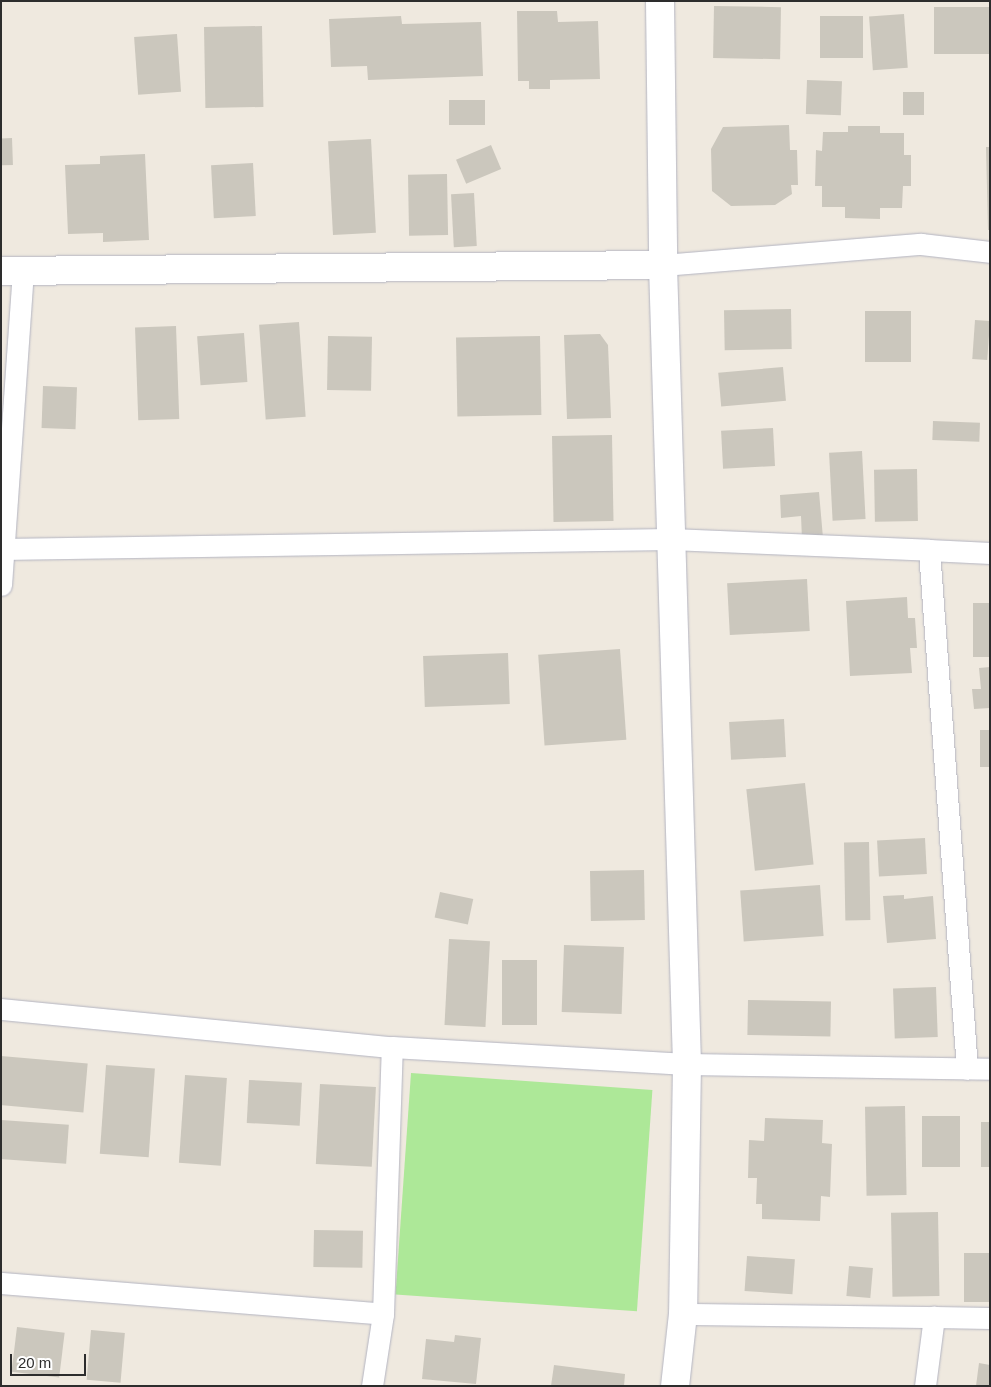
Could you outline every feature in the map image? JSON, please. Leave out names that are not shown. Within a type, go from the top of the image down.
[{"type":"street","points":[[660,1],[662,265],[687,1064],[683,1314],[675,1386]]},
{"type":"street","points":[[1,585],[12,270],[662,265],[921,244],[990,252]]},
{"type":"street","points":[[3,549],[671,539],[990,553]]},
{"type":"street","points":[[929,550],[967,1069]]},
{"type":"street","points":[[1,1009],[392,1047],[687,1064],[990,1069]]},
{"type":"street","points":[[372,1386],[383,1314],[392,1047]]},
{"type":"street","points":[[1,1282],[383,1314]]},
{"type":"street","points":[[683,1314],[990,1318]]},
{"type":"street","points":[[924,1386],[934,1317]]},
{"type":"green space","points":[[411,1073],[652,1090],[637,1311],[396,1294]]},
{"type":"building","points":[[714,6],[781,7],[780,59],[713,58]]},
{"type":"building","points":[[934,7],[990,7],[990,54],[934,54]]},
{"type":"building","points":[[517,11],[557,11],[558,22],[598,21],[600,79],[550,80],[550,89],[529,89],[529,81],[518,81]]},
{"type":"building","points":[[904,14],[908,68],[873,70],[869,16]]},
{"type":"building","points":[[401,16],[402,24],[481,22],[483,76],[368,80],[367,66],[331,67],[329,19]]},
{"type":"building","points":[[820,16],[863,16],[863,58],[820,58]]},
{"type":"building","points":[[262,26],[263,107],[205,108],[204,27]]},
{"type":"building","points":[[177,34],[181,92],[138,95],[134,37]]},
{"type":"building","points":[[807,80],[842,81],[841,115],[806,114]]},
{"type":"building","points":[[903,92],[924,92],[924,115],[903,115]]},
{"type":"building","points":[[449,100],[485,100],[485,125],[449,125]]},
{"type":"building","points":[[789,125],[790,150],[797,150],[798,185],[791,185],[792,194],[775,205],[731,206],[712,191],[711,149],[723,127]]},
{"type":"building","points":[[848,126],[880,126],[880,133],[904,133],[904,155],[911,155],[911,186],[903,186],[902,208],[880,208],[880,219],[845,218],[845,207],[822,207],[822,186],[815,186],[816,150],[822,151],[823,132],[848,132]]},
{"type":"building","points":[[1,138],[12,138],[13,165],[2,165]]},
{"type":"building","points":[[371,139],[376,233],[333,235],[328,141]]},
{"type":"building","points":[[491,145],[501,169],[466,184],[456,160]]},
{"type":"building","points":[[986,147],[990,147],[990,230],[988,230]]},
{"type":"building","points":[[145,154],[149,240],[103,242],[103,233],[68,234],[65,165],[100,164],[100,156]]},
{"type":"building","points":[[253,163],[256,216],[214,218],[211,165]]},
{"type":"building","points":[[447,174],[448,235],[409,236],[408,175]]},
{"type":"building","points":[[474,193],[477,246],[454,247],[451,194]]},
{"type":"building","points":[[791,309],[792,349],[725,350],[724,310]]},
{"type":"building","points":[[865,311],[911,311],[911,362],[865,362]]},
{"type":"building","points":[[975,320],[990,321],[987,360],[972,359]]},
{"type":"building","points":[[299,322],[306,417],[266,420],[259,325]]},
{"type":"building","points":[[176,326],[179,419],[138,420],[135,327]]},
{"type":"building","points":[[244,333],[247,382],[201,385],[197,336]]},
{"type":"building","points":[[600,334],[608,345],[611,418],[567,419],[564,335]]},
{"type":"building","points":[[328,336],[372,337],[371,391],[327,390]]},
{"type":"building","points":[[540,336],[541,415],[457,416],[456,337]]},
{"type":"building","points":[[783,367],[786,401],[721,407],[718,373]]},
{"type":"building","points":[[43,386],[77,387],[76,429],[42,428]]},
{"type":"building","points":[[933,421],[980,423],[979,442],[932,440]]},
{"type":"building","points":[[773,428],[775,466],[723,469],[721,431]]},
{"type":"building","points":[[612,435],[614,521],[554,522],[552,436]]},
{"type":"building","points":[[862,451],[866,519],[833,521],[829,453]]},
{"type":"building","points":[[917,469],[918,521],[875,522],[874,470]]},
{"type":"building","points":[[819,492],[823,538],[802,539],[801,516],[781,518],[780,495]]},
{"type":"building","points":[[807,579],[810,631],[730,635],[727,583]]},
{"type":"building","points":[[907,597],[908,618],[915,618],[917,648],[910,648],[912,673],[850,676],[846,601]]},
{"type":"building","points":[[973,603],[990,603],[990,657],[973,657]]},
{"type":"building","points":[[620,649],[626,740],[545,745],[538,655]]},
{"type":"building","points":[[508,653],[510,704],[425,707],[423,656]]},
{"type":"building","points":[[990,667],[990,708],[974,709],[972,689],[981,689],[979,668]]},
{"type":"building","points":[[784,719],[786,757],[731,760],[729,722]]},
{"type":"building","points":[[980,730],[990,730],[990,767],[980,767]]},
{"type":"building","points":[[805,783],[814,865],[755,871],[746,789]]},
{"type":"building","points":[[925,838],[927,874],[879,876],[877,841]]},
{"type":"building","points":[[844,842],[869,842],[870,920],[845,920]]},
{"type":"building","points":[[644,870],[645,920],[591,921],[590,871]]},
{"type":"building","points":[[820,885],[824,936],[744,941],[740,891]]},
{"type":"building","points":[[440,892],[473,899],[468,925],[435,917]]},
{"type":"building","points":[[904,895],[904,899],[933,896],[936,939],[887,943],[883,896]]},
{"type":"building","points":[[449,939],[490,941],[485,1027],[444,1025]]},
{"type":"building","points":[[564,945],[624,947],[622,1014],[562,1012]]},
{"type":"building","points":[[502,960],[537,960],[537,1025],[502,1025]]},
{"type":"building","points":[[936,987],[938,1037],[895,1038],[893,989]]},
{"type":"building","points":[[748,1000],[831,1001],[830,1036],[747,1035]]},
{"type":"building","points":[[1,1056],[88,1064],[83,1112],[1,1105]]},
{"type":"building","points":[[106,1065],[155,1068],[149,1157],[100,1154]]},
{"type":"building","points":[[185,1075],[227,1078],[221,1166],[179,1163]]},
{"type":"building","points":[[249,1080],[302,1083],[300,1126],[247,1123]]},
{"type":"building","points":[[320,1084],[376,1087],[372,1167],[316,1164]]},
{"type":"building","points":[[905,1106],[907,1195],[867,1196],[865,1107]]},
{"type":"building","points":[[922,1116],[960,1116],[960,1167],[922,1167]]},
{"type":"building","points":[[765,1118],[823,1120],[822,1143],[832,1144],[830,1197],[821,1196],[820,1221],[762,1219],[762,1204],[756,1204],[757,1178],[748,1178],[749,1140],[764,1141]]},
{"type":"building","points":[[1,1120],[69,1125],[66,1164],[1,1159]]},
{"type":"building","points":[[981,1122],[990,1122],[990,1167],[981,1167]]},
{"type":"building","points":[[938,1212],[939,1296],[892,1297],[891,1213]]},
{"type":"building","points":[[314,1230],[363,1231],[362,1268],[313,1267]]},
{"type":"building","points":[[964,1253],[990,1253],[990,1302],[964,1302]]},
{"type":"building","points":[[747,1256],[795,1259],[792,1294],[745,1291]]},
{"type":"building","points":[[849,1266],[873,1268],[870,1298],[846,1296]]},
{"type":"building","points":[[17,1327],[65,1333],[59,1378],[12,1372]]},
{"type":"building","points":[[91,1330],[125,1333],[121,1383],[87,1380]]},
{"type":"building","points":[[455,1335],[481,1338],[476,1384],[422,1379],[426,1339],[454,1342]]},
{"type":"building","points":[[979,1363],[990,1365],[990,1386],[976,1386]]},
{"type":"building","points":[[554,1365],[625,1374],[624,1386],[551,1386]]}]
